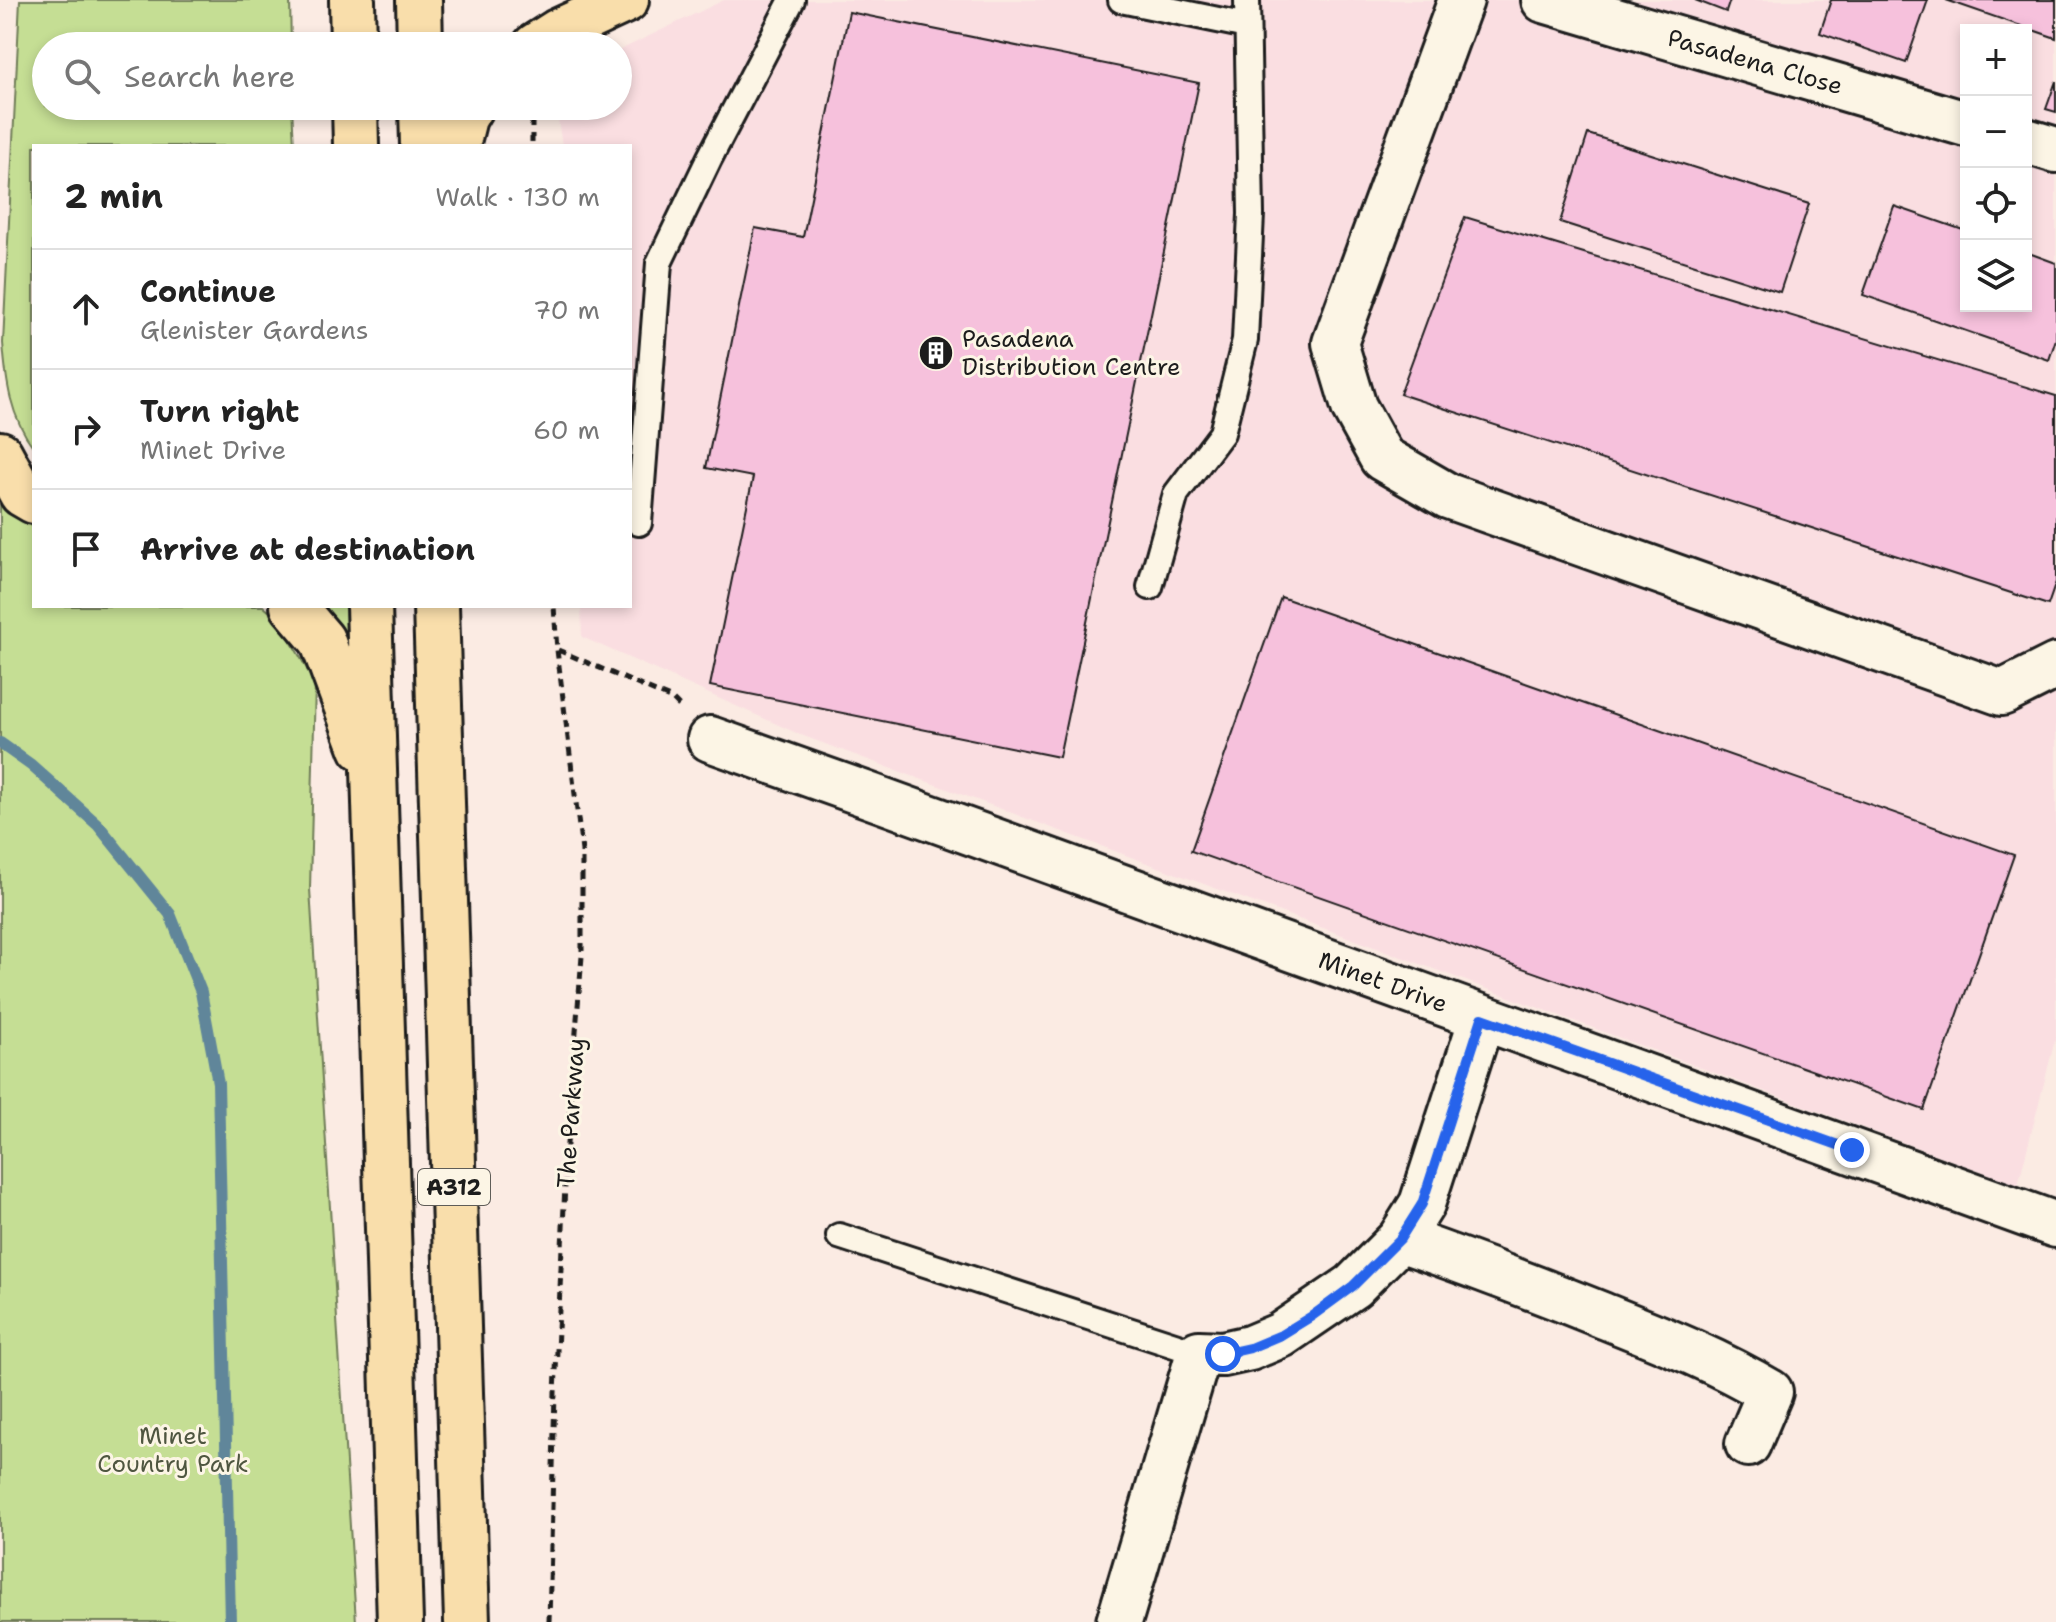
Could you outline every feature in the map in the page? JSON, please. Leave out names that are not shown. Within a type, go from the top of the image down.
[{"type":"highway","points":[[352,0],[353,32]]},
{"type":"highway","points":[[419,0],[420,32]]},
{"type":"highway","points":[[557,32],[626,0]]},
{"type":"highway","points":[[355,120],[356,144]]},
{"type":"highway","points":[[422,120],[423,144]]},
{"type":"highway","points":[[458,144],[464,120]]},
{"type":"highway","points":[[0,454],[22,494],[32,500]]},
{"type":"highway","points":[[295,608],[322,640],[374,780]]},
{"type":"highway","name":"A312","points":[[369,608],[400,1622]]},
{"type":"highway","name":"A312","points":[[436,608],[467,1622]]},
{"type":"street","points":[[1461,0],[1335,343],[1354,407],[1382,458],[1448,496],[2002,693],[2056,666]]},
{"type":"street","name":"Pasadena Close","points":[[1544,0],[1960,122]]},
{"type":"street","points":[[2032,143],[2056,150]]},
{"type":"street","name":"Minet Drive","points":[[710,739],[2056,1225]]},
{"type":"street","points":[[1119,1622],[1199,1353],[1223,1354],[1250,1348],[1281,1335],[1353,1286],[1400,1239],[1422,1204],[1482,1018]]},
{"type":"street","points":[[1400,1239],[1670,1341],[1722,1364],[1770,1392],[1748,1444]]},
{"type":"lane","points":[[639,523],[659,263],[792,0]]},
{"type":"lane","points":[[1121,0],[1247,26]]},
{"type":"lane","points":[[1150,587],[1176,494],[1222,433],[1245,340],[1251,214],[1247,0]]},
{"type":"lane","points":[[839,1236],[1199,1353]]},
{"type":"path","points":[[532,120],[532,144]]},
{"type":"path","name":"The Parkway","points":[[549,1622],[555,1392],[567,1144],[582,956],[582,851],[554,608]]},
{"type":"path","points":[[557,650],[672,699]]},
{"type":"shaded area","points":[[724,0],[2056,0],[2056,1036],[2018,1185],[801,735],[582,637],[581,608],[632,608],[632,144],[562,144],[558,120],[632,120],[632,44]]},
{"type":"green space","points":[[20,0],[290,0],[291,32],[32,32],[32,120],[293,120],[294,144],[32,144],[32,445],[14,411],[3,343]]},
{"type":"green space","name":"Minet Country Park","points":[[0,496],[32,514],[32,608],[265,608],[279,620],[315,683],[310,889],[356,1622],[0,1622]]},
{"type":"green space","points":[[321,608],[346,608],[347,639]]},
{"type":"building","points":[[1695,0],[1730,0],[1726,12]]},
{"type":"building","points":[[1831,0],[1928,0],[1906,63],[1820,33]]},
{"type":"building","points":[[1946,0],[2056,0],[2056,38],[2032,30],[2032,24],[2015,24]]},
{"type":"building","name":"Pasadena Distribution Centre","points":[[849,12],[1199,83],[1059,757],[710,686],[753,477],[706,468],[755,228],[803,237]]},
{"type":"building","points":[[2056,81],[2056,112],[2046,109]]},
{"type":"building","points":[[1588,134],[1809,204],[1780,292],[1560,222]]},
{"type":"building","points":[[1894,206],[1960,229],[1960,312],[2032,312],[2032,254],[2056,263],[2056,339],[2049,360],[1863,295]]},
{"type":"building","points":[[1465,217],[2056,396],[2056,582],[2048,605],[1400,394]]},
{"type":"building","points":[[1281,597],[2014,855],[1924,1110],[1191,851]]},
{"type":"waterway","points":[[0,743],[31,765],[98,825],[170,914],[201,992],[218,1083],[230,1622]]},
{"type":"place","name":"Pasadena Distribution Centre","points":[[936,353]]},
{"type":"route","points":[[1223,1354],[1250,1348],[1281,1335],[1312,1316],[1353,1286],[1400,1239],[1422,1204],[1482,1018],[1852,1150]]}]
